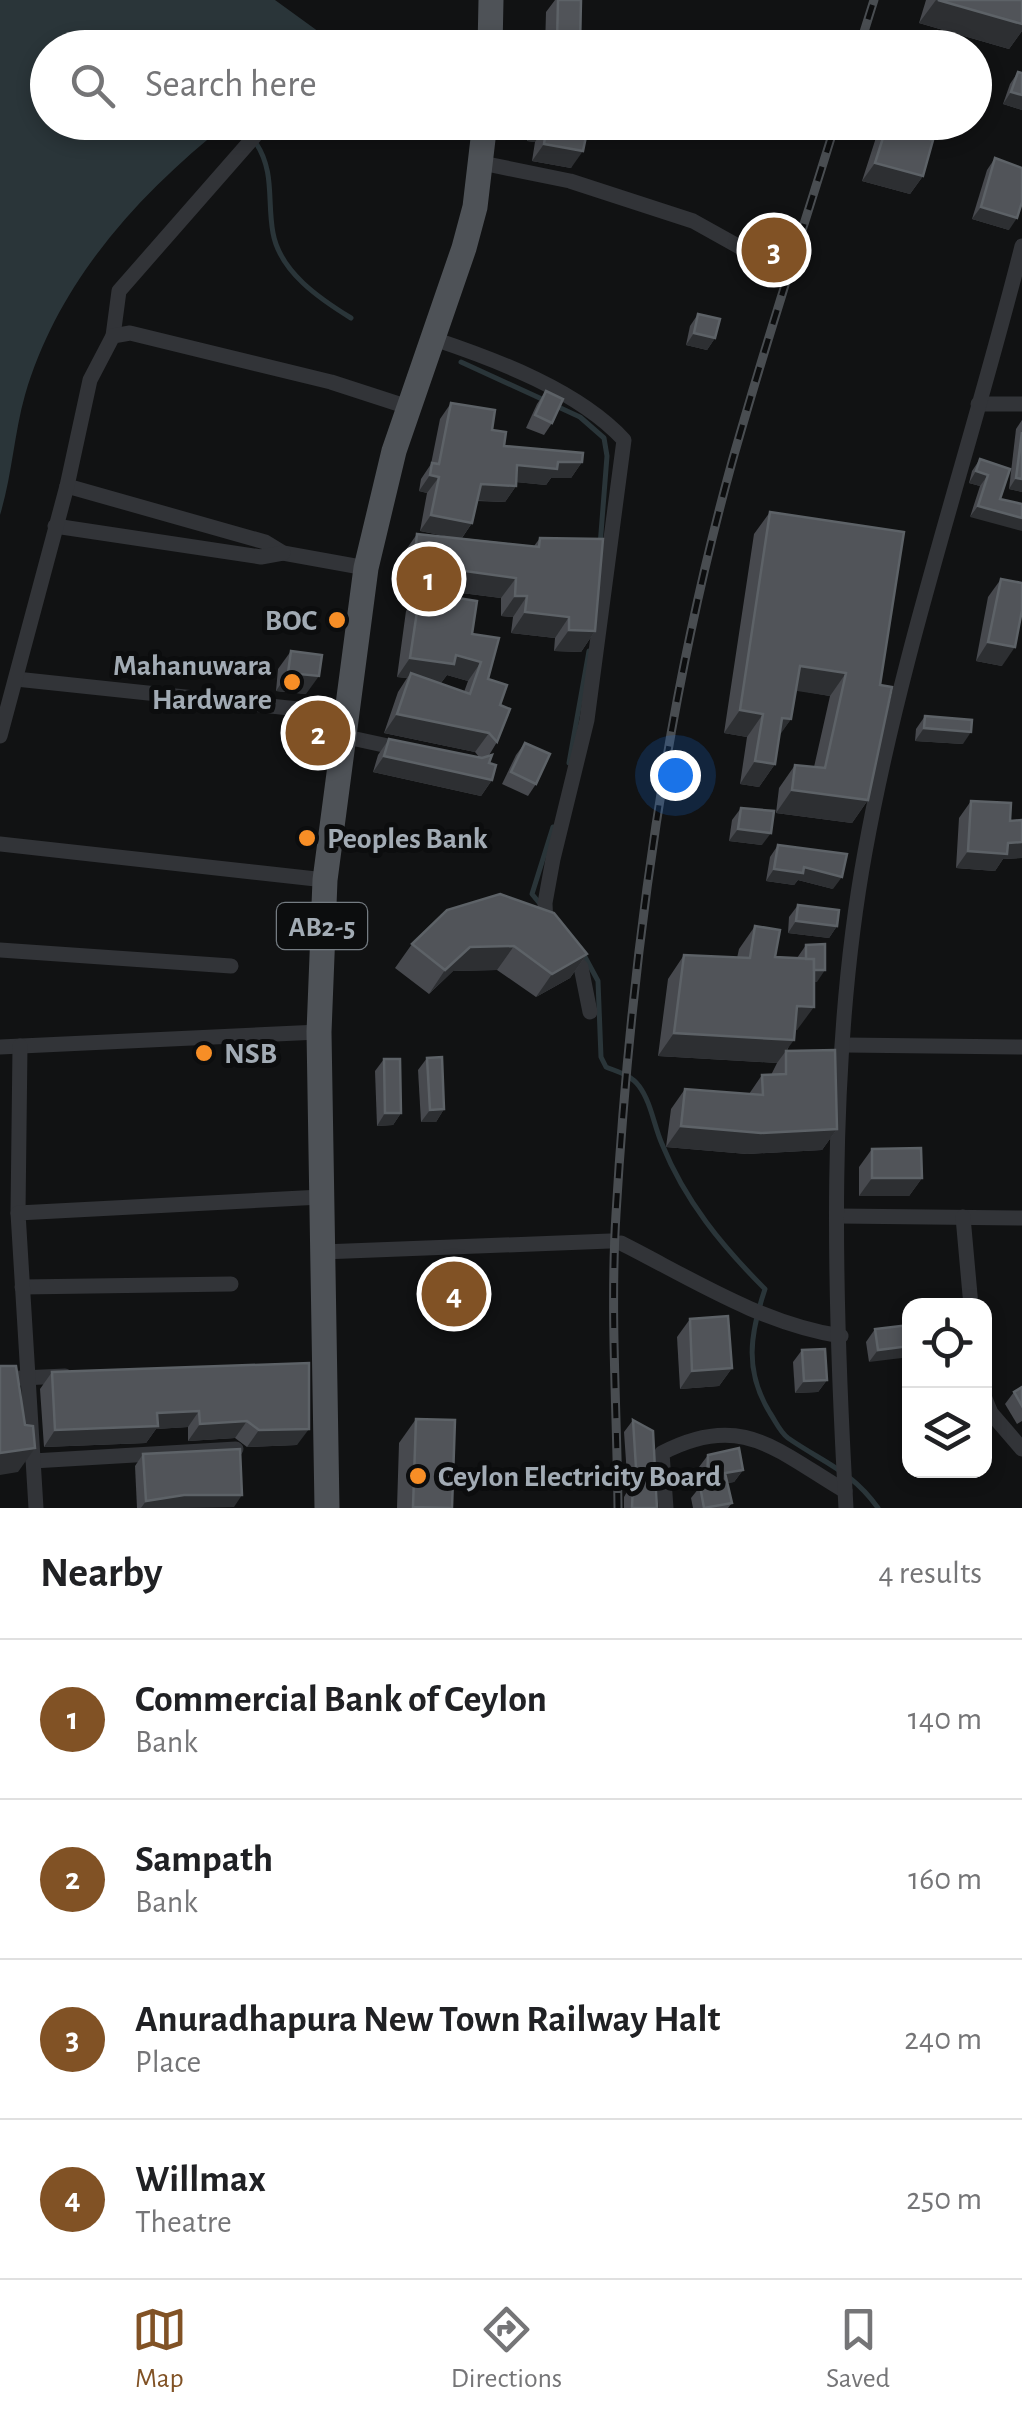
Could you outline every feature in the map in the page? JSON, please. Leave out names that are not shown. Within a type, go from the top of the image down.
[{"type":"main road","points":[[490,30],[491,0]]},
{"type":"main road","name":"AB2-5","points":[[327,1508],[315,1368],[322,1252],[318,1032],[325,880],[366,568],[408,407],[464,248],[484,140]]},
{"type":"street","points":[[0,736],[67,486],[90,380],[113,336],[119,291],[251,140]]},
{"type":"street","points":[[482,163],[570,181],[693,221],[763,260]]},
{"type":"street","points":[[846,1508],[840,1216],[844,1044],[864,856],[885,753],[1022,246]]},
{"type":"street","points":[[113,336],[130,334],[330,382],[408,407]]},
{"type":"street","points":[[431,346],[495,360],[600,414],[624,440],[587,720],[544,911],[548,934],[581,967],[590,1012]]},
{"type":"street","points":[[978,404],[1022,404]]},
{"type":"street","points":[[67,486],[265,542],[284,553],[366,568]]},
{"type":"street","points":[[55,526],[262,557],[284,553]]},
{"type":"street","points":[[16,679],[343,725],[420,753]]},
{"type":"street","points":[[0,844],[325,880]]},
{"type":"street","points":[[0,950],[232,966]]},
{"type":"street","points":[[0,1047],[318,1032]]},
{"type":"street","points":[[844,1044],[1022,1047]]},
{"type":"street","points":[[20,1046],[18,1213],[36,1508]]},
{"type":"street","points":[[0,1137],[19,1136]]},
{"type":"street","points":[[18,1213],[321,1197]]},
{"type":"street","points":[[840,1216],[1022,1218]]},
{"type":"street","points":[[963,1217],[970,1298]]},
{"type":"street","points":[[322,1252],[616,1242],[771,1317],[806,1331],[841,1336]]},
{"type":"street","points":[[22,1286],[232,1284]]},
{"type":"street","points":[[0,1378],[84,1376]]},
{"type":"street","points":[[992,1414],[1021,1443]]},
{"type":"street","points":[[666,1508],[662,1452],[712,1434],[758,1438],[844,1485]]},
{"type":"street","points":[[33,1461],[236,1449]]},
{"type":"shaded area","points":[[0,0],[275,0],[316,30],[30,30],[30,140],[207,140],[133,210],[80,278],[58,315],[25,395],[0,515]]},
{"type":"building","points":[[558,0],[581,0],[580,30],[557,30]]},
{"type":"building","points":[[938,0],[1022,0],[1022,24]]},
{"type":"building","points":[[1018,72],[1022,73],[1022,95],[1011,92]]},
{"type":"building","points":[[545,140],[585,140],[583,151],[544,144]]},
{"type":"building","points":[[882,140],[933,140],[923,176],[875,163]]},
{"type":"building","points":[[995,158],[1022,168],[1022,202],[1017,218],[981,207]]},
{"type":"building","points":[[782,223],[798,228],[791,252],[771,235],[773,228],[780,230]]},
{"type":"building","points":[[698,314],[720,319],[715,338],[694,333]]},
{"type":"building","points":[[546,391],[563,399],[552,423],[535,415]]},
{"type":"building","points":[[451,403],[495,410],[492,430],[506,432],[504,446],[583,453],[582,462],[558,462],[557,469],[517,465],[516,486],[481,484],[472,523],[431,515],[439,477],[430,475],[432,463],[439,464]]},
{"type":"building","points":[[1022,432],[1022,479],[1016,478]]},
{"type":"building","points":[[980,459],[1010,469],[1000,499],[1022,504],[1022,518],[978,506],[988,475],[976,471]]},
{"type":"building","points":[[770,512],[904,532],[880,685],[892,687],[868,800],[792,790],[795,765],[825,768],[846,673],[800,666],[791,719],[782,718],[775,764],[755,761],[763,714],[740,710]]},
{"type":"building","points":[[417,534],[539,547],[540,538],[603,539],[595,631],[569,630],[569,617],[525,612],[527,596],[515,596],[516,578],[414,564]]},
{"type":"building","points":[[1001,579],[1022,583],[1015,647],[988,642]]},
{"type":"building","points":[[420,592],[477,601],[472,634],[499,638],[488,679],[507,685],[500,705],[510,709],[497,742],[489,733],[397,714],[411,673],[470,694],[481,662],[456,655],[454,664],[410,658]]},
{"type":"building","points":[[291,651],[322,655],[319,676],[288,673]]},
{"type":"building","points":[[925,716],[972,720],[971,732],[924,728]]},
{"type":"building","points":[[389,739],[482,758],[492,755],[489,763],[496,765],[492,780],[384,756]]},
{"type":"building","points":[[525,743],[550,754],[536,784],[511,772]]},
{"type":"building","points":[[971,801],[1011,803],[1010,821],[1022,820],[1022,842],[1008,843],[1007,854],[968,851]]},
{"type":"building","points":[[741,808],[774,811],[771,833],[738,829]]},
{"type":"building","points":[[778,845],[847,854],[842,877],[804,867],[803,873],[774,869]]},
{"type":"building","points":[[500,894],[554,913],[587,954],[552,974],[514,946],[470,947],[445,970],[412,944],[447,910]]},
{"type":"building","points":[[798,905],[839,910],[837,926],[796,921]]},
{"type":"building","points":[[755,926],[780,930],[775,957],[814,959],[814,1007],[797,1006],[794,1040],[674,1033],[684,955],[750,958]]},
{"type":"building","points":[[825,944],[825,970],[814,970],[814,959],[806,959],[806,945]]},
{"type":"building","points":[[835,1050],[837,1129],[761,1133],[681,1126],[685,1089],[763,1095],[762,1075],[786,1074],[786,1051]]},
{"type":"building","points":[[442,1057],[444,1109],[430,1110],[427,1058]]},
{"type":"building","points":[[384,1059],[400,1059],[401,1113],[385,1113]]},
{"type":"building","points":[[921,1148],[922,1178],[872,1178],[872,1149]]},
{"type":"building","points":[[728,1316],[732,1368],[692,1371],[690,1319]]},
{"type":"building","points":[[902,1326],[902,1347],[878,1350],[875,1329]]},
{"type":"building","points":[[825,1349],[827,1380],[804,1381],[802,1350]]},
{"type":"building","points":[[309,1363],[309,1429],[259,1430],[247,1421],[200,1424],[199,1411],[157,1413],[158,1426],[55,1430],[52,1372]]},
{"type":"building","points":[[0,1366],[16,1366],[25,1425],[33,1426],[35,1448],[0,1453]]},
{"type":"building","points":[[1022,1387],[1022,1406],[1014,1392]]},
{"type":"building","points":[[416,1419],[455,1420],[452,1508],[413,1507]]},
{"type":"building","points":[[633,1420],[653,1431],[657,1508],[632,1508],[633,1484],[637,1484]]},
{"type":"building","points":[[739,1448],[743,1470],[725,1473],[732,1503],[704,1508],[700,1486],[707,1484],[708,1455]]},
{"type":"building","points":[[240,1449],[242,1495],[184,1495],[146,1501],[143,1454]]},
{"type":"waterway","points":[[256,143],[266,165],[273,233],[284,260],[315,293],[351,318]]},
{"type":"waterway","points":[[461,362],[544,400]]},
{"type":"waterway","points":[[554,405],[580,417],[604,438],[607,456],[600,546]]},
{"type":"waterway","points":[[569,763],[589,651]]},
{"type":"waterway","points":[[541,905],[532,894],[553,827]]},
{"type":"waterway","points":[[584,955],[598,981],[601,1057],[606,1067],[628,1076],[639,1086],[671,1165],[693,1204],[765,1289],[752,1352],[762,1397],[785,1436],[848,1476],[878,1508]]},
{"type":"railway","points":[[865,30],[874,0]]},
{"type":"railway","points":[[618,1508],[614,1251],[631,1024],[654,835],[708,554],[744,419],[830,140]]},
{"type":"place","name":"Anuradhapura New Town Railway Halt","points":[[774,250]]},
{"type":"place","name":"Commercial Bank of Ceylon","points":[[429,579]]},
{"type":"place","name":"BOC","points":[[337,620]]},
{"type":"place","name":"Mahanuwara Hardware","points":[[292,682]]},
{"type":"place","name":"Sampath","points":[[318,733]]},
{"type":"place","name":"Peoples Bank","points":[[307,838]]},
{"type":"place","name":"NSB","points":[[204,1053]]},
{"type":"place","name":"Willmax","points":[[454,1294]]},
{"type":"place","name":"Ceylon Electricity Board","points":[[418,1476]]}]
